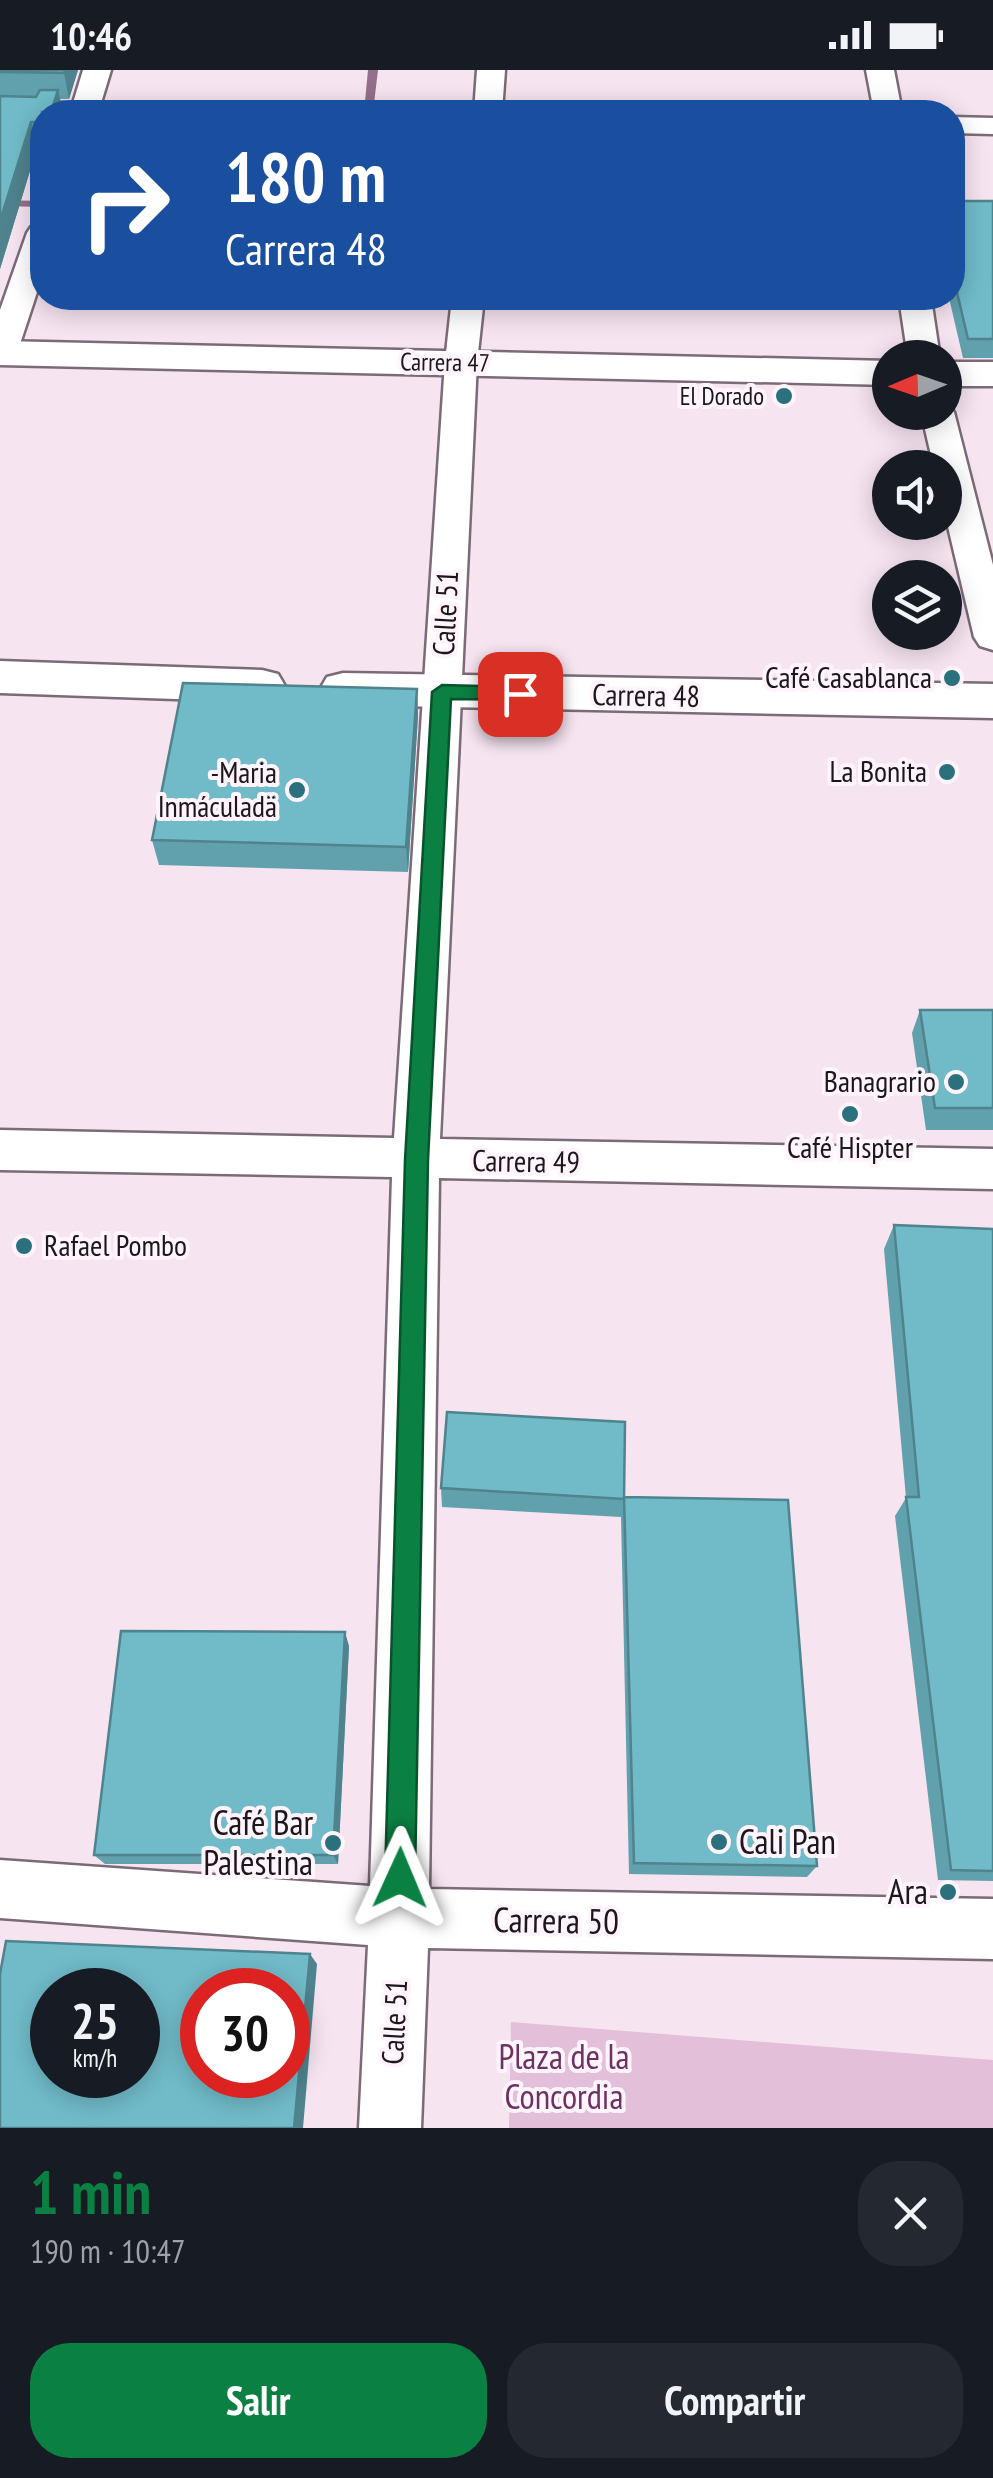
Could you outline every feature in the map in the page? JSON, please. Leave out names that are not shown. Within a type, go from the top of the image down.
[{"type":"main road","name":"Carrera 47","points":[[1,353],[872,373]]},
{"type":"main road","points":[[962,374],[993,374]]},
{"type":"main road","name":"Carrera 48","points":[[0,677],[442,692],[993,701]]},
{"type":"street","points":[[88,100],[97,70]]},
{"type":"street","points":[[489,100],[491,70]]},
{"type":"street","points":[[880,70],[886,100]]},
{"type":"street","points":[[0,110],[30,111]]},
{"type":"street","points":[[965,125],[993,126]]},
{"type":"street","points":[[1,353],[30,268]]},
{"type":"street","name":"Calle 51","points":[[390,2128],[399,1918],[416,1160],[467,310]]},
{"type":"street","points":[[918,310],[922,340]]},
{"type":"street","points":[[941,430],[993,637]]},
{"type":"street","name":"Carrera 49","points":[[0,1150],[993,1169]]},
{"type":"street","name":"Carrera 50","points":[[0,1889],[399,1918],[993,1929]]},
{"type":"green space","name":"Plaza de la Concordia","points":[[511,2022],[993,2060],[993,2128],[509,2128]]},
{"type":"building","points":[[0,70],[65,70],[64,73]]},
{"type":"building","points":[[40,90],[58,90],[55,100],[30,100],[30,125],[0,221],[0,96],[36,97]]},
{"type":"building","points":[[965,201],[993,201],[993,339],[968,339],[961,310],[965,310]]},
{"type":"building","name":"-Maria Inmáculadä","points":[[183,683],[417,689],[406,847],[152,840]]},
{"type":"building","name":"Banagrario","points":[[920,1010],[993,1010],[993,1108],[935,1108]]},
{"type":"building","points":[[894,1225],[993,1229],[993,1871],[951,1870],[906,1497],[919,1497]]},
{"type":"building","points":[[447,1412],[625,1422],[624,1499],[441,1488]]},
{"type":"building","points":[[624,1497],[788,1500],[817,1866],[634,1863]]},
{"type":"building","points":[[121,1631],[345,1632],[333,1855],[94,1855]]},
{"type":"building","points":[[6,1941],[310,1954],[309,1968],[180,1968],[180,2098],[297,2098],[294,2128],[0,2128],[0,1974]]},
{"type":"waterway","points":[[370,100],[373,70]]},
{"type":"waterway","points":[[0,203],[30,204]]},
{"type":"place","name":"El Dorado","points":[[784,396]]},
{"type":"place","name":"Café Casablanca","points":[[952,678]]},
{"type":"place","name":"La Bonita","points":[[947,772]]},
{"type":"place","name":"-Maria Inmáculadä","points":[[297,790]]},
{"type":"place","name":"Banagrario","points":[[956,1082]]},
{"type":"place","name":"Café Hispter","points":[[850,1114]]},
{"type":"place","name":"Rafael Pombo","points":[[24,1246]]},
{"type":"place","name":"Cali Pan","points":[[719,1842]]},
{"type":"place","name":"Café Bar Palestina","points":[[333,1843]]},
{"type":"place","name":"Ara","points":[[948,1892]]},
{"type":"route","points":[[400,1878],[416,1160],[442,692],[520,694]]}]
